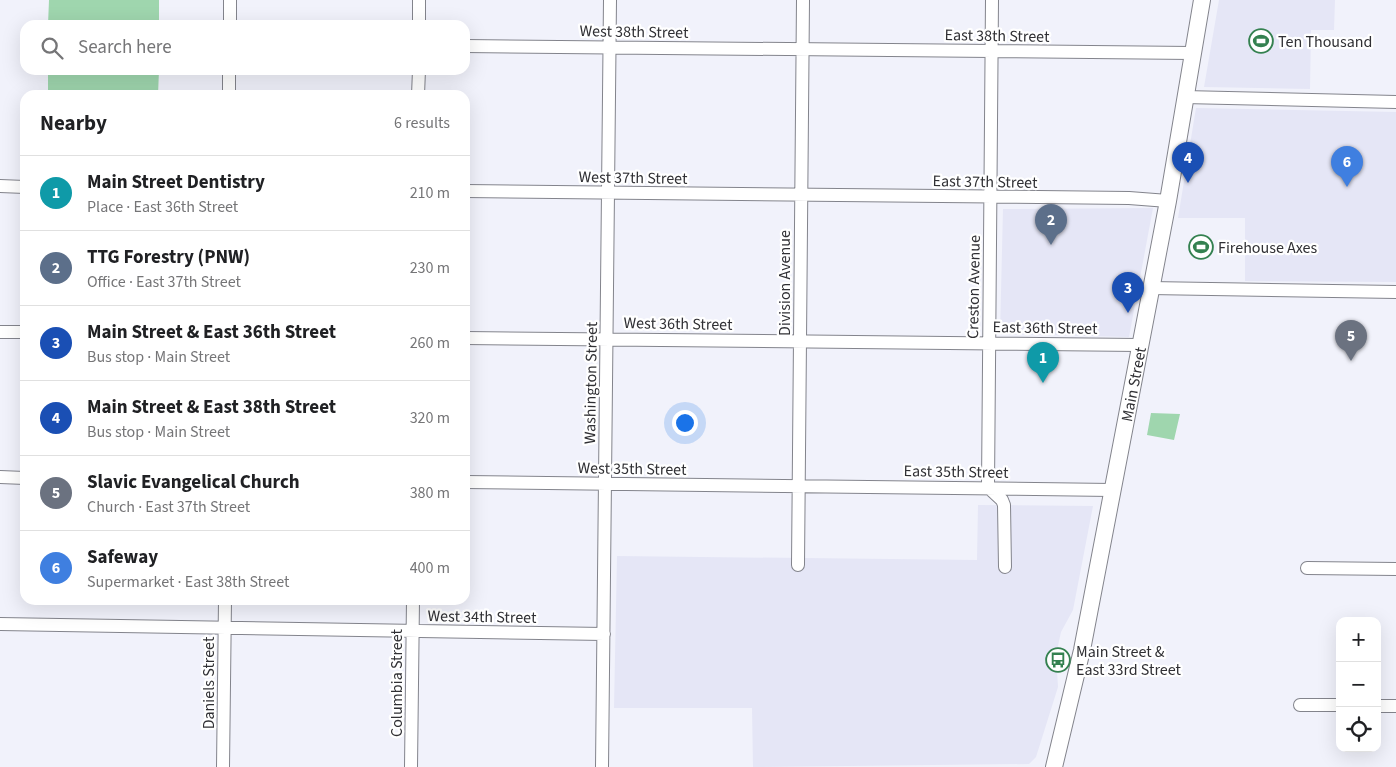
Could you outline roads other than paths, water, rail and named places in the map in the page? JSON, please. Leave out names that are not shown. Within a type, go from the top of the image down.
[{"type":"main road","name":"Main Street","points":[[1054,767],[1082,650],[1168,201],[1184,97],[1202,0]]},
{"type":"street","points":[[230,0],[230,20]]},
{"type":"street","points":[[419,0],[419,20]]},
{"type":"street","name":"Washington Street","points":[[602,767],[610,0]]},
{"type":"street","name":"Division Avenue","points":[[798,565],[803,0]]},
{"type":"street","name":"Creston Avenue","points":[[988,488],[992,0]]},
{"type":"street","name":"West 38th Street","points":[[470,46],[802,49]]},
{"type":"street","name":"East 38th Street","points":[[802,49],[1192,53]]},
{"type":"street","points":[[229,75],[229,90]]},
{"type":"street","points":[[418,75],[418,90]]},
{"type":"street","points":[[1184,97],[1396,102]]},
{"type":"street","points":[[0,186],[20,187]]},
{"type":"street","name":"West 37th Street","points":[[470,191],[801,195]]},
{"type":"street","name":"East 37th Street","points":[[801,195],[1129,198],[1168,201]]},
{"type":"street","points":[[1150,288],[1396,292]]},
{"type":"street","points":[[0,332],[20,332]]},
{"type":"street","name":"West 36th Street","points":[[470,338],[800,340]]},
{"type":"street","name":"East 36th Street","points":[[800,340],[1140,344]]},
{"type":"street","points":[[0,477],[20,478]]},
{"type":"street","name":"West 35th Street","points":[[470,482],[799,486]]},
{"type":"street","name":"East 35th Street","points":[[799,486],[1112,490]]},
{"type":"street","points":[[988,488],[1002,500],[1004,505],[1005,567]]},
{"type":"street","points":[[1307,568],[1396,569]]},
{"type":"street","name":"Daniels Street","points":[[223,767],[225,605]]},
{"type":"street","name":"Columbia Street","points":[[411,767],[413,605]]},
{"type":"street","name":"West 34th Street","points":[[0,624],[604,634]]},
{"type":"street","points":[[1300,705],[1336,706]]},
{"type":"street","points":[[1381,706],[1396,706]]},
{"type":"place","name":"Ten Thousand","points":[[1261,41]]},
{"type":"place","name":"Main Street & East 38th Street","points":[[1188,183]]},
{"type":"place","name":"Safeway","points":[[1347,187]]},
{"type":"place","name":"TTG Forestry (PNW)","points":[[1051,245]]},
{"type":"place","name":"Firehouse Axes","points":[[1201,247]]},
{"type":"place","name":"Main Street & East 36th Street","points":[[1128,313]]},
{"type":"place","name":"Slavic Evangelical Church","points":[[1351,361]]},
{"type":"place","name":"Main Street Dentistry","points":[[1043,383]]},
{"type":"place","name":"Main Street & East 33rd Street","points":[[1058,660]]}]
